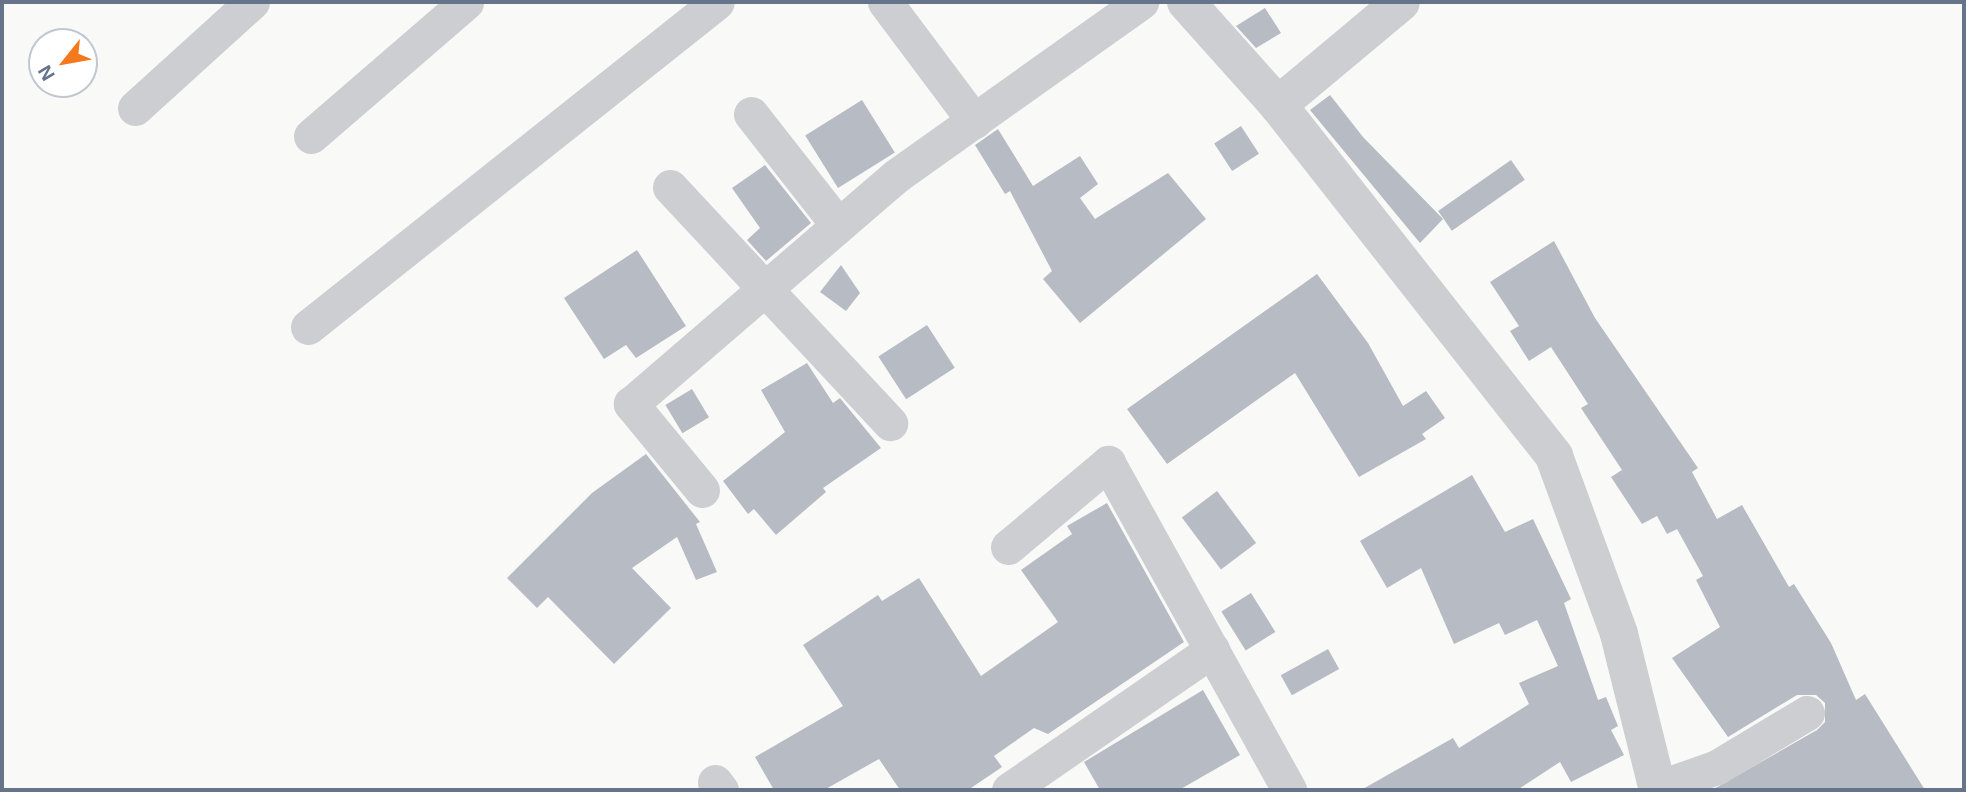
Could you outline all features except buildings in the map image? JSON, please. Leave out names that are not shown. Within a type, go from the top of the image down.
[{"type":"street","points":[[135,108],[252,2]]},
{"type":"street","points":[[311,136],[467,2]]},
{"type":"street","points":[[308,327],[717,2]]},
{"type":"street","points":[[885,2],[974,121]]},
{"type":"street","points":[[702,491],[632,404],[838,225],[974,121],[1142,2]]},
{"type":"street","points":[[1186,2],[1278,105],[1554,456],[1619,634],[1658,789],[1717,767],[1807,713]]},
{"type":"street","points":[[1278,105],[1401,2]]},
{"type":"street","points":[[751,114],[838,225]]},
{"type":"street","points":[[670,187],[890,423]]},
{"type":"street","points":[[1009,547],[1108,463],[1289,790]]},
{"type":"street","points":[[1009,790],[1212,650]]}]
